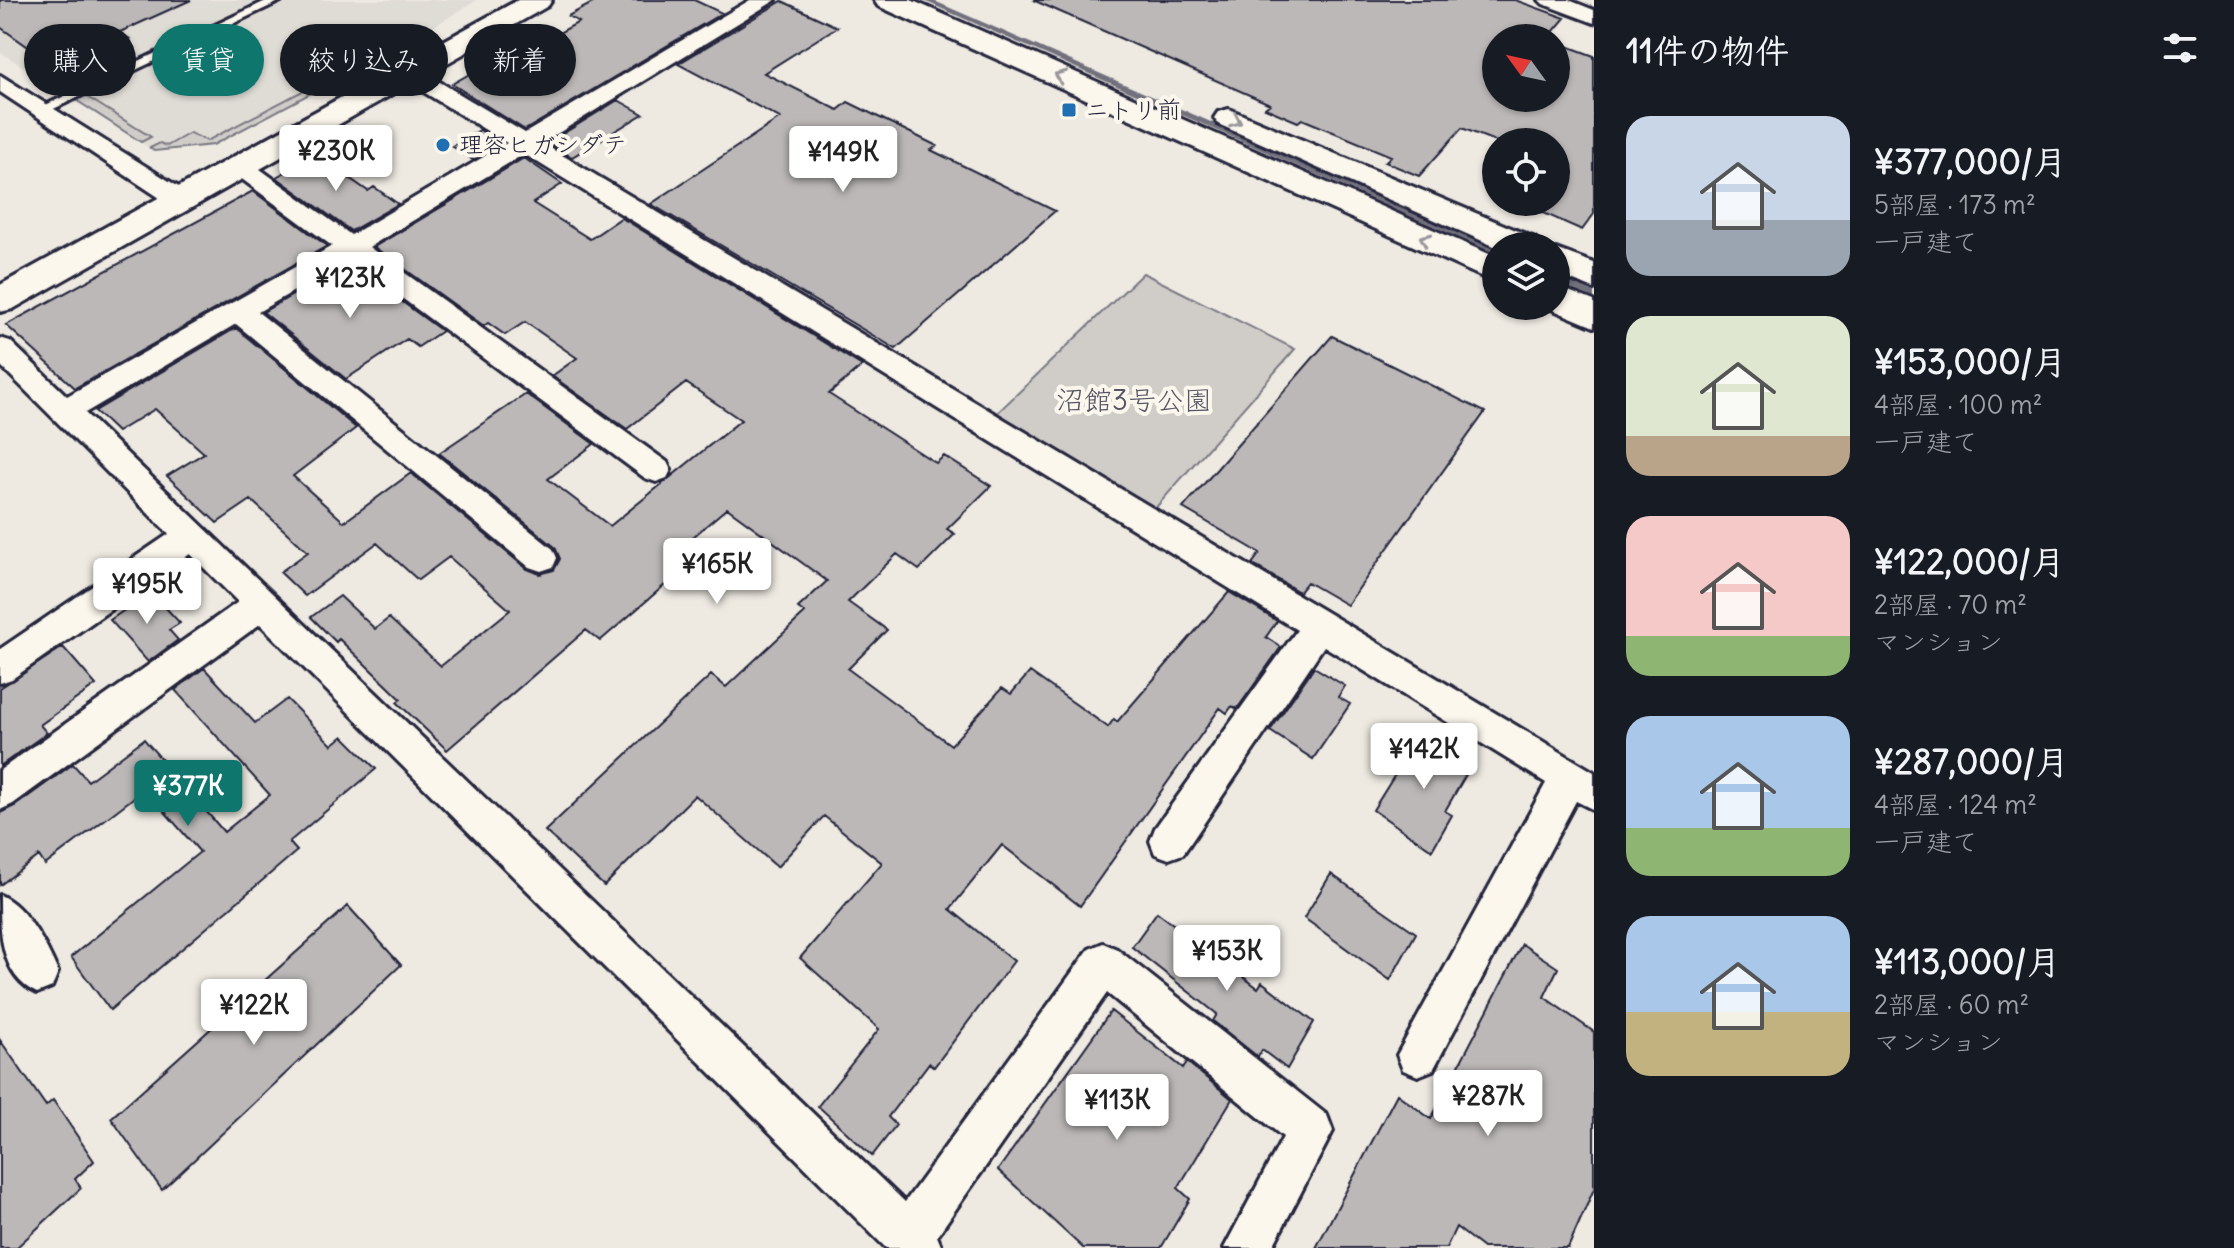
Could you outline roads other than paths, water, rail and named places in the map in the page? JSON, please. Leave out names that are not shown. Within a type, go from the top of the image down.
[{"type":"street","points":[[448,49],[538,0]]},
{"type":"street","points":[[64,411],[350,247],[765,0]]},
{"type":"street","points":[[888,0],[1482,265]]},
{"type":"street","points":[[959,0],[1017,25]]},
{"type":"street","points":[[1550,0],[1591,20]]},
{"type":"street","points":[[0,82],[181,200]]},
{"type":"street","points":[[0,300],[364,96]]},
{"type":"street","points":[[447,96],[1581,785],[1418,1055]]},
{"type":"street","points":[[1205,107],[1491,232]]},
{"type":"street","points":[[240,166],[656,470]]},
{"type":"street","points":[[1570,266],[1594,277]]},
{"type":"street","points":[[1570,304],[1594,315]]},
{"type":"street","points":[[238,311],[541,558]]},
{"type":"street","points":[[0,348],[914,1243],[1103,963],[1311,1131],[1247,1248]]},
{"type":"street","points":[[0,668],[191,536]]},
{"type":"street","points":[[0,792],[261,604]]},
{"type":"street","points":[[1169,841],[1320,624]]},
{"type":"street","points":[[2,925],[37,972]]},
{"type":"lane","points":[[41,110],[277,0]]},
{"type":"waterway","points":[[926,0],[1482,245]]},
{"type":"waterway","points":[[1570,284],[1594,295]]},
{"type":"place","name":"ニトリ前","points":[[1069,110]]},
{"type":"place","name":"理容ヒガシダテ","points":[[443,145]]},
{"type":"park label","name":"沼館3号公園","points":[[1134,400]]}]
